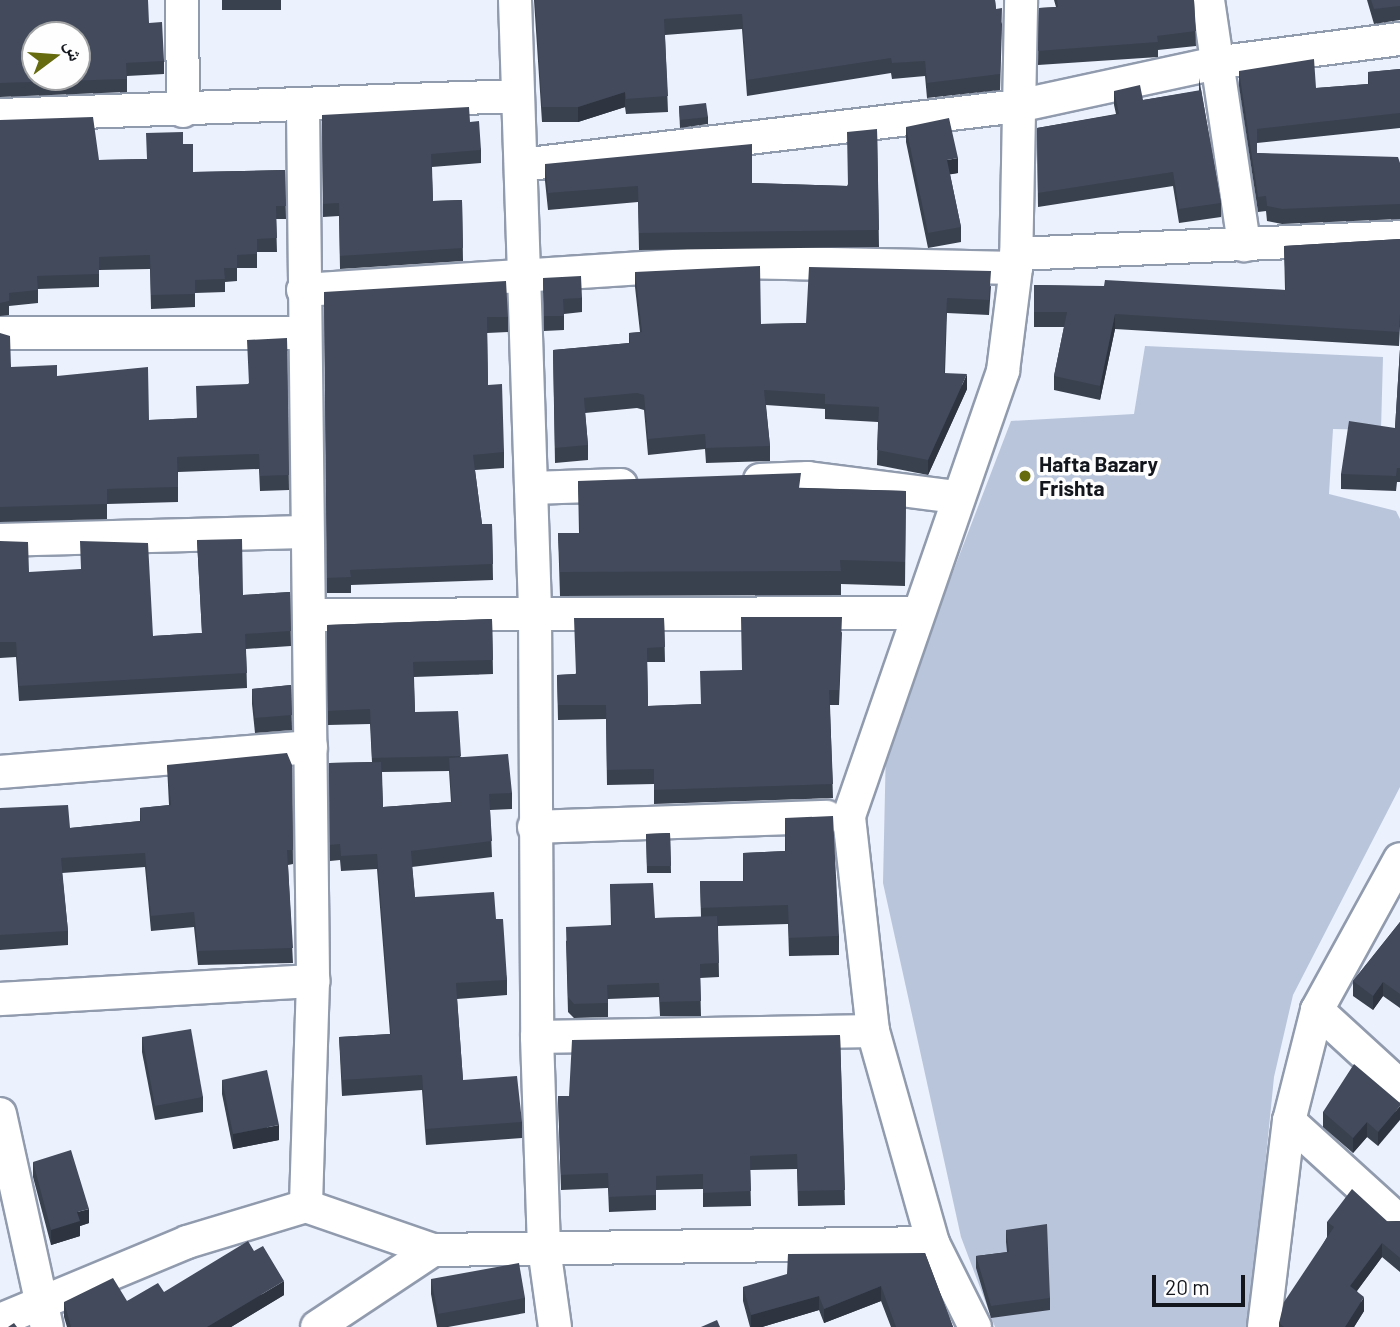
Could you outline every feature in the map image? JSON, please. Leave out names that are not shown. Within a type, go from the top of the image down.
[{"type":"street","points":[[182,0],[183,111]]},
{"type":"street","points":[[515,0],[535,610],[537,1037],[544,1248],[555,1327]]},
{"type":"street","points":[[975,1327],[933,1243],[873,1031],[849,816],[957,497],[1003,371],[1016,261],[1021,0]]},
{"type":"street","points":[[1208,0],[1222,62],[1244,245]]},
{"type":"street","points":[[521,165],[1018,106],[1222,62],[1400,39]]},
{"type":"street","points":[[0,115],[303,108],[518,96]]},
{"type":"street","points":[[303,108],[302,333],[309,615],[313,981],[306,1206]]},
{"type":"street","points":[[303,290],[524,279],[735,262],[1016,261],[1400,237]]},
{"type":"street","points":[[0,333],[302,333]]},
{"type":"street","points":[[725,481],[808,478],[957,497]]},
{"type":"street","points":[[531,488],[655,484]]},
{"type":"street","points":[[0,540],[307,532]]},
{"type":"street","points":[[309,615],[535,610],[917,613]]},
{"type":"street","points":[[0,772],[311,747]]},
{"type":"street","points":[[534,827],[849,816]]},
{"type":"street","points":[[1264,1327],[1289,1121],[1317,1010],[1398,869]]},
{"type":"street","points":[[0,999],[313,981]]},
{"type":"street","points":[[1317,1010],[1400,1086]]},
{"type":"street","points":[[537,1037],[873,1031]]},
{"type":"street","points":[[1289,1121],[1400,1223]]},
{"type":"street","points":[[1,1126],[42,1314]]},
{"type":"street","points":[[0,1320],[42,1314],[187,1242],[306,1206],[433,1250],[933,1243]]},
{"type":"street","points":[[317,1327],[433,1250]]},
{"type":"shaded area","points":[[1145,346],[1383,357],[1381,430],[1333,429],[1329,494],[1396,511],[1400,519],[1400,787],[1293,995],[1274,1077],[1249,1327],[995,1327],[961,1237],[883,883],[886,746],[1011,421],[1134,414]]},
{"type":"building","points":[[0,0],[148,0],[149,23],[162,22],[164,61],[126,63],[127,79],[91,80],[91,21],[21,21],[21,82],[0,83]]},
{"type":"building","points":[[535,0],[995,0],[996,9],[1002,8],[1000,74],[927,83],[925,61],[892,63],[891,58],[747,80],[742,14],[664,19],[668,96],[626,99],[625,92],[578,107],[542,107]]},
{"type":"building","points":[[1057,0],[1194,0],[1196,31],[1157,36],[1158,42],[1038,51],[1039,8],[1058,7]]},
{"type":"building","points":[[1371,0],[1400,0],[1400,6],[1374,9]]},
{"type":"building","points":[[1314,59],[1316,88],[1369,84],[1368,72],[1400,69],[1400,113],[1257,129],[1257,153],[1398,157],[1400,204],[1282,209],[1267,206],[1266,196],[1258,197],[1239,71]]},
{"type":"building","points":[[1199,78],[1221,203],[1179,209],[1173,172],[1038,193],[1037,128],[1119,114],[1114,91],[1140,85],[1143,100],[1201,90]]},
{"type":"building","points":[[706,103],[708,117],[680,120],[679,106]]},
{"type":"building","points":[[469,107],[470,122],[479,121],[481,150],[431,154],[433,201],[462,200],[463,248],[340,256],[339,203],[323,204],[322,115]]},
{"type":"building","points":[[93,117],[99,160],[147,159],[146,133],[183,132],[183,144],[193,144],[193,172],[285,170],[286,206],[276,206],[277,238],[257,239],[257,254],[237,255],[237,268],[224,268],[225,279],[195,280],[195,294],[151,295],[150,255],[99,257],[99,274],[37,276],[38,290],[9,293],[9,301],[0,303],[0,120]]},
{"type":"building","points":[[949,118],[958,158],[947,160],[961,227],[928,233],[906,127]]},
{"type":"building","points":[[877,129],[879,230],[639,233],[638,186],[548,193],[545,164],[752,144],[752,183],[848,186],[847,132]]},
{"type":"building","points":[[1400,239],[1399,332],[1115,314],[1100,386],[1054,376],[1067,312],[1034,312],[1034,285],[1104,286],[1105,280],[1286,290],[1284,246]]},
{"type":"building","points":[[760,266],[761,324],[806,323],[809,267],[991,271],[989,300],[947,298],[944,373],[967,374],[928,460],[877,450],[879,407],[825,404],[825,394],[764,390],[770,446],[706,448],[705,434],[648,439],[644,395],[637,393],[584,398],[588,445],[555,448],[553,350],[630,343],[629,333],[642,332],[635,272]]},
{"type":"building","points":[[581,276],[582,298],[563,299],[564,316],[544,316],[543,278]]},
{"type":"building","points":[[506,281],[508,317],[487,317],[488,385],[502,384],[504,452],[473,455],[482,524],[492,524],[493,564],[350,570],[351,577],[327,578],[324,292]]},
{"type":"building","points":[[0,333],[10,336],[11,367],[57,365],[57,376],[148,367],[149,420],[197,418],[196,386],[249,384],[247,340],[287,338],[289,475],[260,476],[259,454],[177,457],[178,487],[107,489],[107,504],[0,507]]},
{"type":"building","points":[[1400,349],[1400,468],[1397,468],[1396,476],[1341,474],[1349,421],[1395,428]]},
{"type":"building","points":[[801,473],[799,488],[906,491],[905,562],[840,560],[841,571],[560,572],[558,533],[580,533],[578,481]]},
{"type":"building","points":[[242,539],[243,595],[290,592],[291,631],[245,634],[247,673],[19,686],[16,642],[0,642],[0,541],[28,542],[29,572],[81,569],[80,541],[148,543],[153,636],[202,633],[197,540]]},
{"type":"building","points":[[741,617],[842,617],[839,690],[829,690],[833,784],[654,790],[654,769],[607,770],[606,705],[558,705],[557,675],[576,674],[574,618],[664,618],[665,647],[647,648],[648,706],[701,704],[700,671],[742,670]]},
{"type":"building","points":[[492,619],[493,660],[413,662],[415,712],[458,711],[461,756],[372,758],[370,709],[328,711],[327,625]]},
{"type":"building","points":[[291,685],[292,715],[255,718],[252,689]]},
{"type":"building","points":[[287,753],[292,765],[293,850],[287,850],[293,948],[198,951],[194,912],[151,916],[145,853],[61,858],[68,931],[0,935],[0,808],[68,805],[70,828],[141,821],[140,808],[171,805],[167,765]]},
{"type":"building","points":[[508,754],[512,793],[489,794],[492,841],[411,851],[415,897],[494,892],[496,919],[503,919],[507,980],[456,983],[463,1080],[517,1076],[522,1122],[426,1129],[422,1075],[342,1080],[339,1037],[391,1034],[377,854],[341,856],[340,844],[330,845],[329,763],[381,762],[383,807],[452,802],[449,758]]},
{"type":"building","points":[[833,816],[839,936],[789,938],[788,905],[701,908],[700,881],[744,881],[743,853],[786,851],[785,818]]},
{"type":"building","points":[[670,833],[671,866],[647,866],[646,834]]},
{"type":"building","points":[[653,883],[655,918],[717,916],[719,963],[700,964],[701,1001],[660,1002],[659,983],[607,985],[608,1003],[574,1004],[568,997],[566,927],[612,925],[610,884]]},
{"type":"building","points":[[1400,922],[1400,994],[1383,982],[1373,996],[1353,981]]},
{"type":"building","points":[[191,1029],[203,1097],[155,1106],[142,1037]]},
{"type":"building","points":[[840,1035],[845,1190],[798,1191],[797,1154],[750,1156],[751,1191],[703,1193],[703,1174],[656,1176],[656,1195],[609,1197],[608,1173],[561,1175],[558,1096],[569,1096],[572,1040]]},
{"type":"building","points":[[1354,1064],[1400,1103],[1400,1106],[1378,1132],[1367,1122],[1353,1138],[1323,1112]]},
{"type":"building","points":[[267,1070],[279,1125],[233,1134],[222,1080]]},
{"type":"building","points":[[71,1150],[89,1209],[77,1212],[80,1221],[51,1230],[33,1162]]},
{"type":"building","points":[[1352,1189],[1388,1222],[1400,1221],[1400,1258],[1382,1243],[1350,1286],[1364,1297],[1345,1327],[1284,1327],[1279,1323],[1284,1302],[1334,1227],[1327,1222]]},
{"type":"building","points":[[1047,1224],[1050,1298],[991,1306],[976,1256],[1009,1252],[1006,1230]]},
{"type":"building","points":[[248,1241],[254,1251],[263,1246],[284,1281],[207,1327],[71,1327],[64,1302],[113,1278],[127,1301],[158,1283],[164,1292]]},
{"type":"building","points":[[925,1253],[953,1327],[896,1327],[881,1286],[824,1309],[819,1296],[751,1315],[743,1287],[787,1274],[788,1254]]},
{"type":"building","points":[[519,1263],[525,1298],[438,1314],[431,1279]]},
{"type":"building","points":[[717,1320],[720,1327],[701,1327]]},
{"type":"place","name":"Hafta Bazary Frishta","points":[[1025,476]]}]
